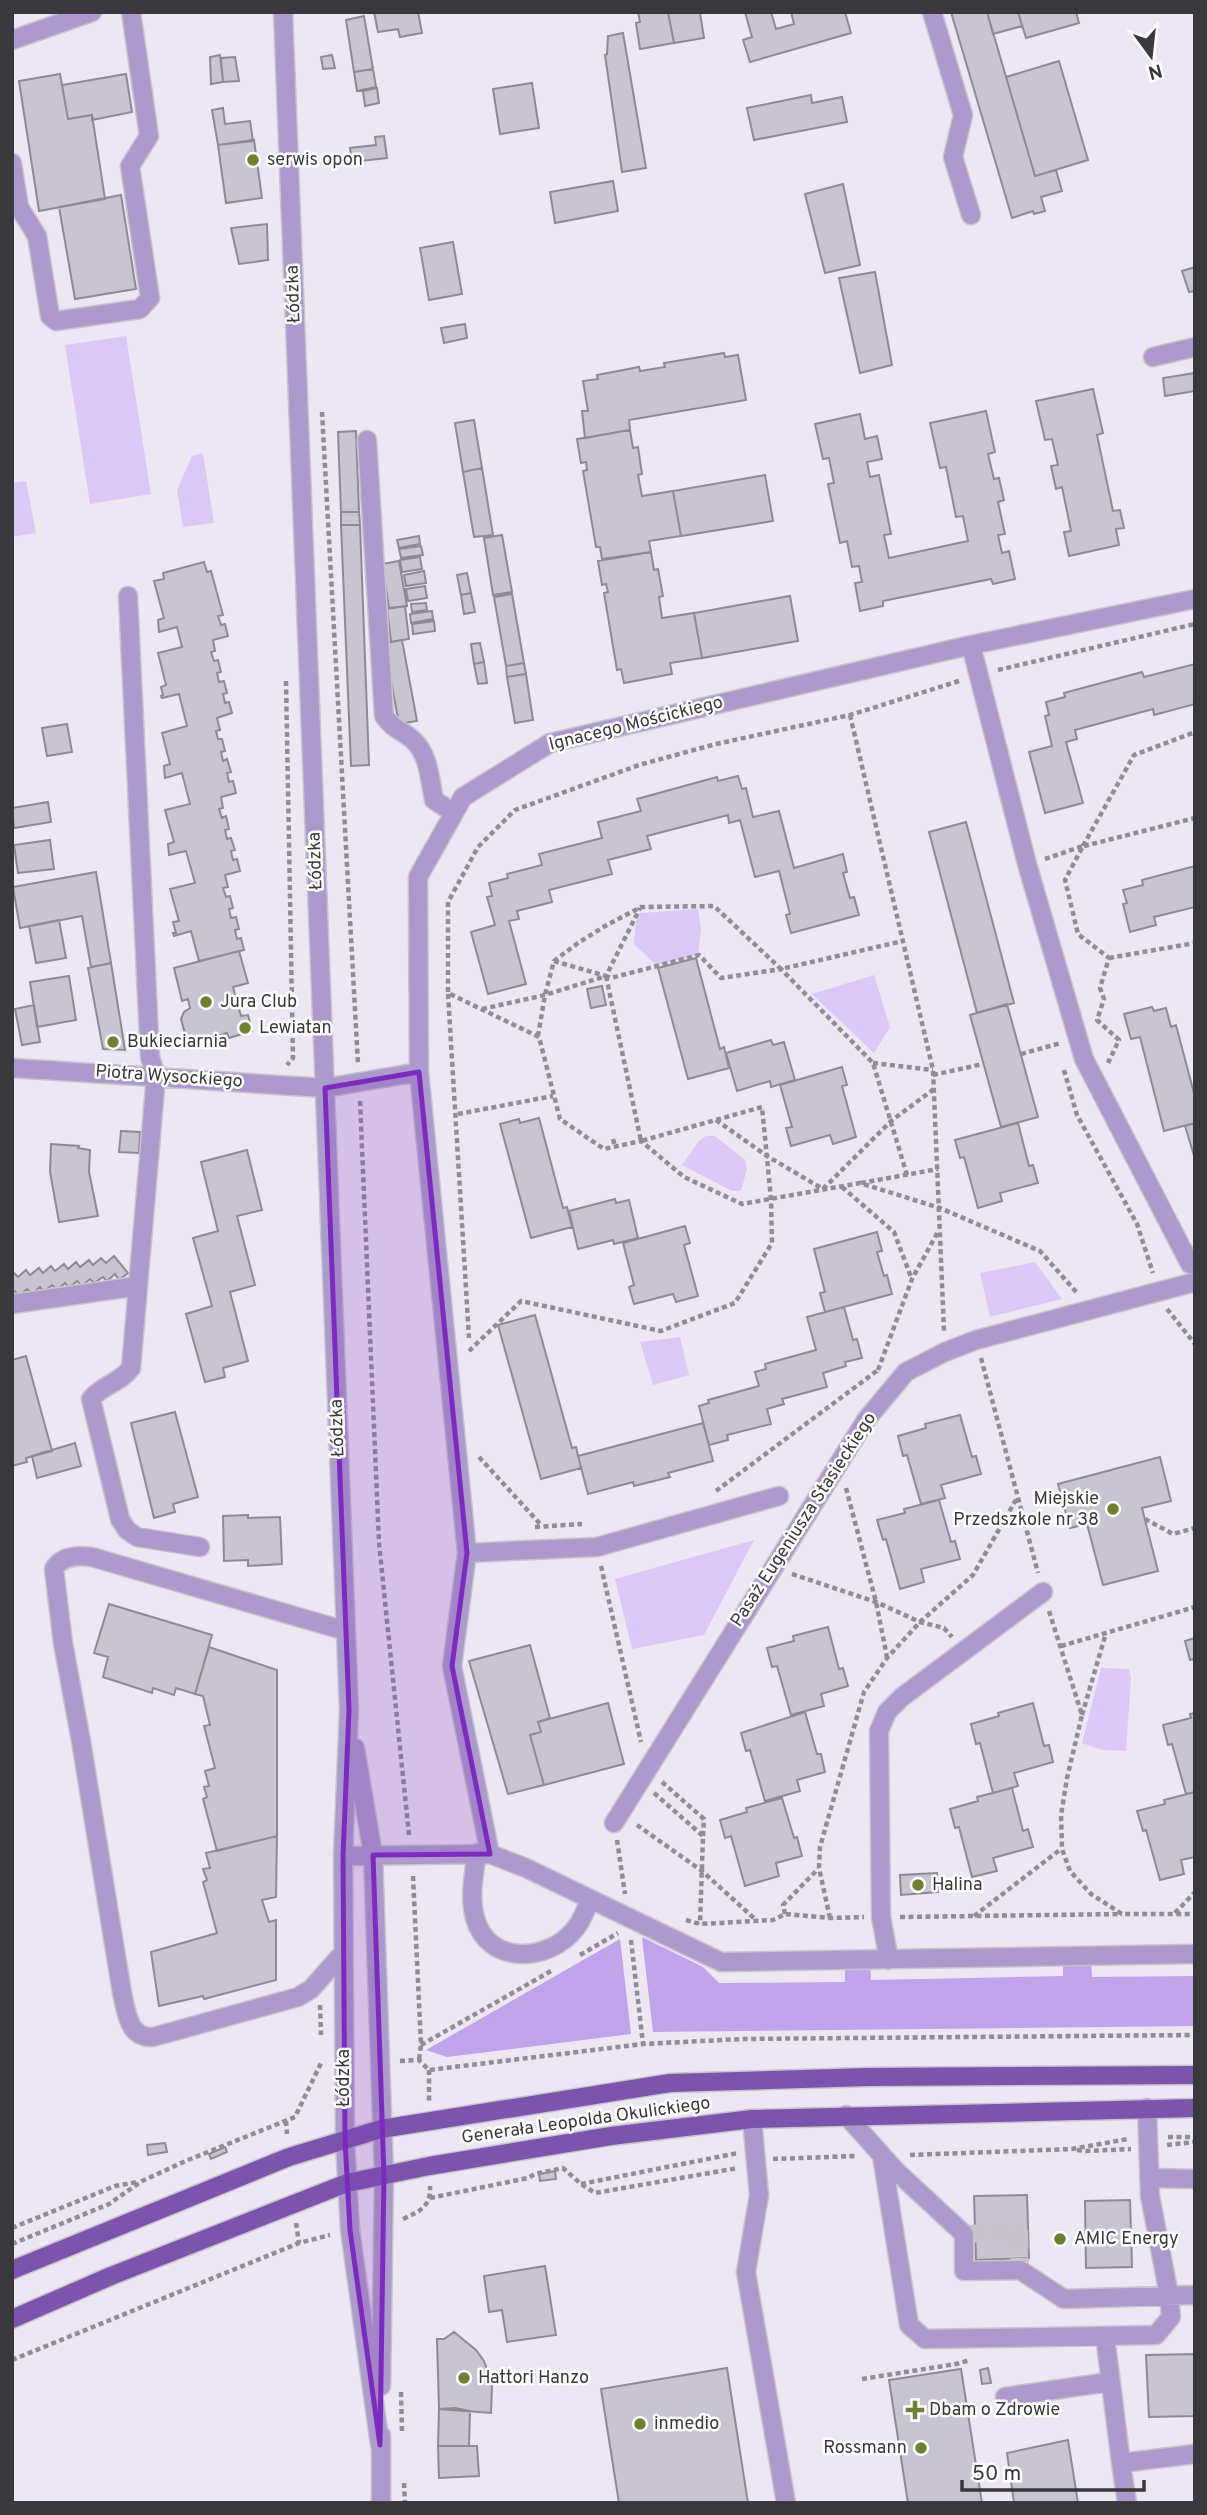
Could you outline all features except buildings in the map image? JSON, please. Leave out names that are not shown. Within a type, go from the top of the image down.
[{"type":"main road","name":"Generała Leopolda Okulickiego","points":[[12,2270],[289,2157],[381,2129],[670,2083],[867,2077],[1195,2075]]},
{"type":"main road","name":"Generała Leopolda Okulickiego","points":[[12,2319],[110,2276],[347,2183],[384,2175],[611,2136],[752,2119],[1195,2108]]},
{"type":"street","points":[[12,163],[19,208],[37,236],[50,316],[57,321],[140,309],[150,298],[130,166],[149,136],[131,12]]},
{"type":"street","name":"Łódzka","points":[[283,12],[349,1710],[343,1856],[345,2140],[350,2230],[380,2445]]},
{"type":"street","points":[[932,12],[963,115],[953,158],[971,215]]},
{"type":"street","points":[[12,40],[83,14]]},
{"type":"street","points":[[1153,357],[1195,347]]},
{"type":"street","points":[[367,440],[384,716],[392,728],[414,741],[424,755],[434,800],[454,813]]},
{"type":"street","points":[[128,597],[150,1057],[156,1076],[131,1368],[125,1377],[98,1390],[91,1399],[120,1519],[127,1530],[137,1537],[200,1547]]},
{"type":"street","name":"Ignacego Mościckiego","points":[[590,1900],[575,1929],[552,1949],[526,1955],[503,1952],[485,1938],[475,1920],[472,1899],[483,1854],[452,1666],[467,1553],[419,1072],[418,877],[463,797],[550,743],[971,645],[1195,599]]},
{"type":"street","points":[[971,645],[1027,864],[1084,1059],[1189,1264]]},
{"type":"street","name":"Piotra Wysockiego","points":[[12,1068],[325,1088]]},
{"type":"street","points":[[325,1088],[359,1080],[419,1072]]},
{"type":"street","name":"Pasaż Eugeniusza Stasieckiego","points":[[617,1818],[866,1420],[906,1372],[976,1340],[1158,1294],[1195,1282]]},
{"type":"street","points":[[12,1304],[138,1286]]},
{"type":"street","points":[[467,1553],[597,1547],[779,1496]]},
{"type":"street","points":[[344,1952],[311,1989],[298,1997],[153,2037],[144,2037],[134,2032],[129,2024],[122,1993],[63,1643],[54,1569],[58,1563],[77,1555],[92,1557],[346,1630]]},
{"type":"street","points":[[889,1960],[881,1917],[879,1731],[887,1712],[902,1696],[1043,1592]]},
{"type":"street","name":"Łódzka","points":[[349,1710],[373,1855],[384,2175],[381,2503]]},
{"type":"street","points":[[343,1856],[483,1854],[590,1900],[721,1962],[1195,1954]]},
{"type":"street","points":[[882,2155],[909,2325],[925,2339],[1156,2335],[1171,2317],[1150,2196],[1147,2108]]},
{"type":"street","points":[[846,2115],[882,2155],[964,2234],[964,2271],[1020,2270],[1064,2299],[1195,2295]]},
{"type":"street","points":[[752,2119],[759,2195],[746,2272],[786,2503]]},
{"type":"street","points":[[1149,2178],[1195,2179]]},
{"type":"street","points":[[1105,2336],[1127,2503]]},
{"type":"street","points":[[1005,2397],[1110,2382]]},
{"type":"street","points":[[1121,2463],[1195,2454]]},
{"type":"path","points":[[321,401],[359,1080],[379,1543],[411,1855],[421,2045],[419,2060]]},
{"type":"path","points":[[470,1364],[448,993],[448,902],[478,847],[516,810],[639,765],[716,744],[850,715],[978,674],[1195,624]]},
{"type":"path","points":[[284,1066],[291,1063],[293,1058],[286,676]]},
{"type":"path","points":[[850,715],[933,1072],[945,1352]]},
{"type":"path","points":[[1195,732],[1134,755],[1065,880],[1079,934],[1109,958],[1195,943]]},
{"type":"path","points":[[1027,864],[1083,846],[1195,818]]},
{"type":"path","points":[[469,1351],[521,1301],[661,1331],[735,1303],[772,1243],[771,1199],[762,1107],[604,1149],[560,1119],[538,1036],[554,961],[605,926],[641,907],[714,905],[780,969],[873,1063],[907,1175]]},
{"type":"path","points":[[641,907],[606,976],[641,1140],[684,1177],[742,1204],[938,1169]]},
{"type":"path","points":[[554,961],[611,978],[699,955],[721,978],[780,969],[903,941]]},
{"type":"path","points":[[1109,958],[1100,988],[1104,999],[1097,1020],[1119,1040],[1108,1063],[1114,1075]]},
{"type":"path","points":[[482,1009],[545,995],[606,976]]},
{"type":"path","points":[[448,993],[538,1036]]},
{"type":"path","points":[[1057,1044],[1060,1056]]},
{"type":"path","points":[[1021,1054],[1031,1051]]},
{"type":"path","points":[[873,1063],[933,1072],[984,1064]]},
{"type":"path","points":[[1063,1068],[1077,1115],[1137,1224],[1158,1294],[1195,1344]]},
{"type":"path","points":[[823,1189],[891,1121],[935,1089]]},
{"type":"path","points":[[457,1114],[553,1096]]},
{"type":"path","points":[[716,1120],[767,1156],[823,1189]]},
{"type":"path","points":[[613,1139],[615,1146]]},
{"type":"path","points":[[860,1183],[940,1208],[1040,1251],[1094,1310]]},
{"type":"path","points":[[842,1186],[894,1232],[912,1279]]},
{"type":"path","points":[[875,1382],[912,1279],[940,1230]]},
{"type":"path","points":[[976,1340],[1043,1592],[1082,1715]]},
{"type":"path","points":[[706,1494],[718,1490],[878,1370]]},
{"type":"path","points":[[475,1464],[475,1452],[542,1526]]},
{"type":"path","points":[[839,1462],[876,1602],[887,1657]]},
{"type":"path","points":[[1144,1519],[1174,1534],[1195,1528]]},
{"type":"path","points":[[530,1529],[595,1524],[597,1547],[644,1776],[703,1836]]},
{"type":"path","points":[[773,1568],[876,1602],[920,1622],[944,1628],[964,1651]]},
{"type":"path","points":[[1061,1646],[1195,1607]]},
{"type":"path","points":[[1106,1632],[1067,1778],[1061,1815],[1062,1849],[1070,1871],[1081,1885],[1122,1914],[1195,1914]]},
{"type":"path","points":[[644,1776],[704,1819],[700,1924]]},
{"type":"path","points":[[617,1818],[702,1871],[756,1920]]},
{"type":"path","points":[[617,1818],[643,2044]]},
{"type":"path","points":[[973,1916],[1062,1849]]},
{"type":"path","points":[[785,1914],[783,1905],[819,1868]]},
{"type":"path","points":[[1174,1914],[1195,1892]]},
{"type":"path","points":[[319,1981],[321,2036]]},
{"type":"path","points":[[429,2070],[643,2044],[742,2039],[1195,2035]]},
{"type":"path","points":[[12,2228],[115,2186],[142,2181],[295,2117],[323,2063],[322,2049]]},
{"type":"path","points":[[397,2061],[419,2060],[429,2070],[429,2092]]},
{"type":"path","points":[[286,2121],[287,2134]]},
{"type":"path","points":[[581,2184],[756,2157],[1072,2149]]},
{"type":"path","points":[[395,2223],[424,2210],[430,2198],[564,2168],[595,2193],[776,2152],[782,2157]]},
{"type":"path","points":[[12,2244],[109,2204],[142,2181]]},
{"type":"path","points":[[296,2222],[299,2243]]},
{"type":"path","points":[[12,2360],[299,2243],[332,2234]]},
{"type":"highlighted area","points":[[419,1072],[467,1553],[452,1666],[490,1854],[373,1855],[384,2175],[380,2445],[350,2230],[345,2140],[343,1856],[349,1710],[325,1088]]},
{"type":"shaded area","points":[[126,336],[151,494],[90,504],[65,345]]},
{"type":"shaded area","points":[[203,453],[214,523],[183,527],[177,490],[192,456]]},
{"type":"shaded area","points":[[26,481],[36,533],[12,537],[12,483]]},
{"type":"shaded area","points":[[698,909],[701,929],[698,955],[656,965],[634,944],[636,922],[640,913]]},
{"type":"shaded area","points":[[874,975],[890,1027],[874,1053],[812,994]]},
{"type":"shaded area","points":[[706,1136],[715,1136],[745,1160],[747,1169],[741,1191],[732,1191],[682,1165],[699,1141]]},
{"type":"shaded area","points":[[1035,1262],[1062,1299],[990,1317],[980,1273]]},
{"type":"shaded area","points":[[680,1337],[689,1375],[653,1385],[640,1342]]},
{"type":"shaded area","points":[[754,1540],[704,1635],[632,1649],[615,1579]]},
{"type":"shaded area","points":[[1101,1668],[1129,1669],[1131,1677],[1126,1751],[1102,1750],[1082,1743]]},
{"type":"shaded area","points":[[642,1937],[703,1967],[719,1983],[845,1982],[845,1964],[870,1964],[871,1980],[1063,1976],[1063,1960],[1091,1960],[1092,1977],[1195,1976],[1195,2026],[653,2032]]},
{"type":"shaded area","points":[[620,1939],[631,2034],[447,2057],[426,2050]]},
{"type":"tunnel","points":[[964,2234],[1019,2232],[1020,2270]]},
{"type":"place","name":"serwis opon","points":[[253,160]]},
{"type":"place","name":"Jura Club","points":[[206,1002]]},
{"type":"place","name":"Lewiatan","points":[[245,1028]]},
{"type":"place","name":"Bukieciarnia","points":[[113,1042]]},
{"type":"place","name":"Miejskie Przedszkole nr 38","points":[[1113,1509]]},
{"type":"place","name":"Halina","points":[[918,1885]]},
{"type":"place","name":"AMIC Energy","points":[[1060,2239]]},
{"type":"place","name":"Hattori Hanzo","points":[[464,2378]]},
{"type":"place","name":"Dbam o Zdrowie","points":[[915,2410]]},
{"type":"place","name":"inmedio","points":[[640,2424]]},
{"type":"place","name":"Rossmann","points":[[921,2448]]}]
